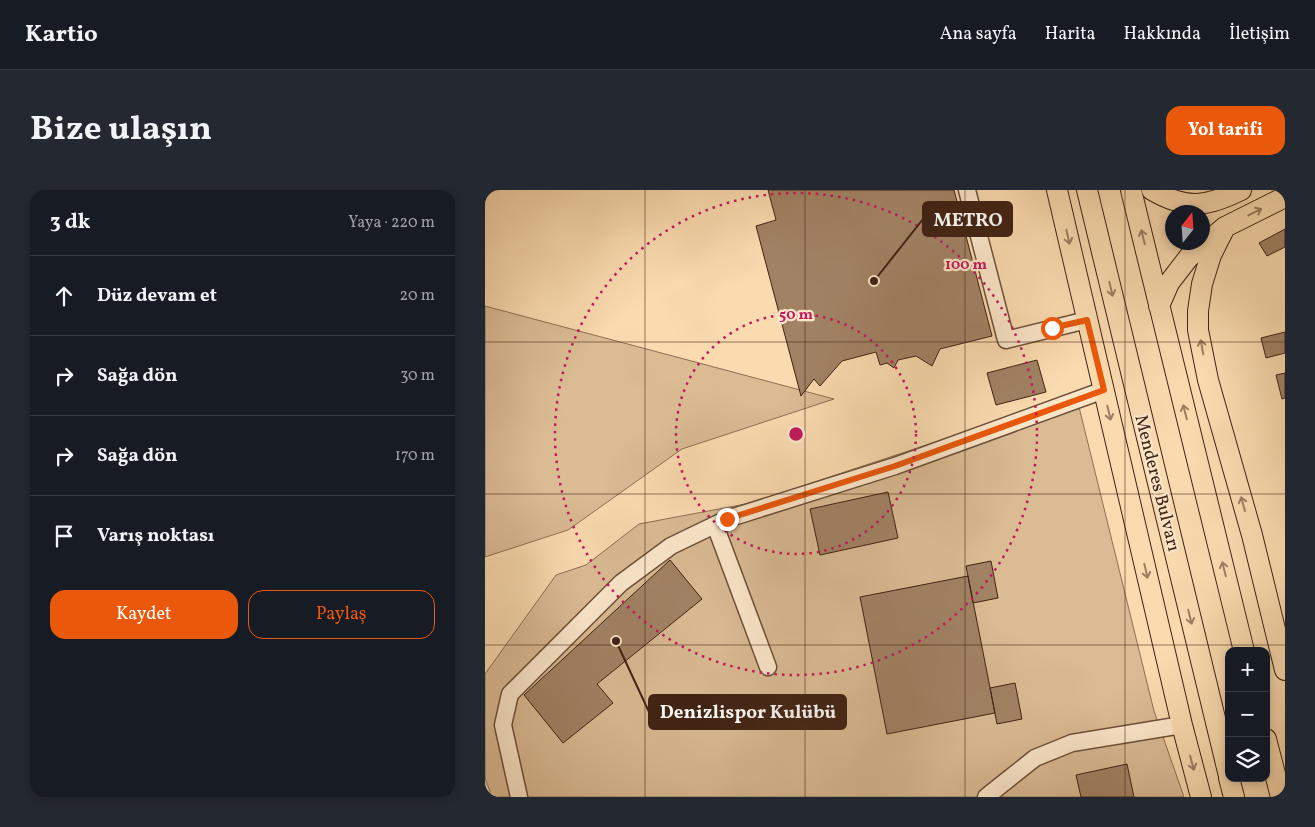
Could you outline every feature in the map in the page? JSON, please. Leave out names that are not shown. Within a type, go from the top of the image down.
[{"type":"main road","points":[[1057,190],[1182,724],[1201,797]]},
{"type":"main road","name":"Menderes Bulvarı","points":[[1087,190],[1225,760]]},
{"type":"main road","points":[[1131,190],[1243,647]]},
{"type":"main road","points":[[1152,190],[1172,199],[1197,205],[1235,193]]},
{"type":"main road","points":[[1199,190],[1235,193]]},
{"type":"main road","points":[[1159,306],[1169,283],[1189,257],[1225,227],[1285,197]]},
{"type":"main road","points":[[1225,227],[1211,255],[1202,284],[1198,310],[1198,330],[1207,380],[1283,649],[1285,670]]},
{"type":"main road","points":[[1270,754],[1281,797]]},
{"type":"main road","name":"Menderes Bulvarı","points":[[1230,782],[1234,797]]},
{"type":"lane","points":[[967,190],[1006,340],[1087,320]]},
{"type":"lane","points":[[519,797],[503,725],[510,694],[621,583],[671,546],[727,519],[895,466],[1104,390]]},
{"type":"lane","points":[[715,525],[768,667]]},
{"type":"lane","points":[[987,797],[1035,758],[1072,743],[1182,724]]},
{"type":"shaded area","points":[[485,306],[834,399],[682,449],[568,530],[485,557]]},
{"type":"shaded area","points":[[1079,407],[1154,711],[1184,797],[492,797],[485,778],[485,674],[556,575],[586,565],[639,524],[751,503],[987,425]]},
{"type":"building","points":[[768,190],[954,190],[992,336],[940,349],[932,366],[916,356],[898,360],[894,368],[887,363],[880,365],[876,352],[842,361],[820,386],[814,379],[801,396],[756,226],[776,220]]},
{"type":"building","points":[[1285,229],[1285,247],[1267,256],[1259,243]]},
{"type":"building","points":[[1285,332],[1285,353],[1266,358],[1261,338]]},
{"type":"building","points":[[1037,360],[1046,392],[996,405],[987,373]]},
{"type":"building","points":[[1285,373],[1285,398],[1282,399],[1276,375]]},
{"type":"building","points":[[888,492],[898,538],[820,555],[810,509]]},
{"type":"building","points":[[670,560],[702,599],[597,684],[613,703],[563,743],[524,695]]},
{"type":"building","points":[[991,561],[998,598],[973,603],[966,566]]},
{"type":"building","points":[[968,576],[995,713],[887,734],[860,597]]},
{"type":"building","points":[[1015,683],[1022,719],[997,724],[990,688]]},
{"type":"building","points":[[1127,764],[1134,797],[1081,797],[1076,775]]},
{"type":"place","name":"METRO","points":[[874,281]]},
{"type":"place","name":"Denizlispor Kulübü","points":[[616,641]]},
{"type":"route","points":[[727,519],[895,466],[1104,390],[1087,320],[1052,328]]}]
